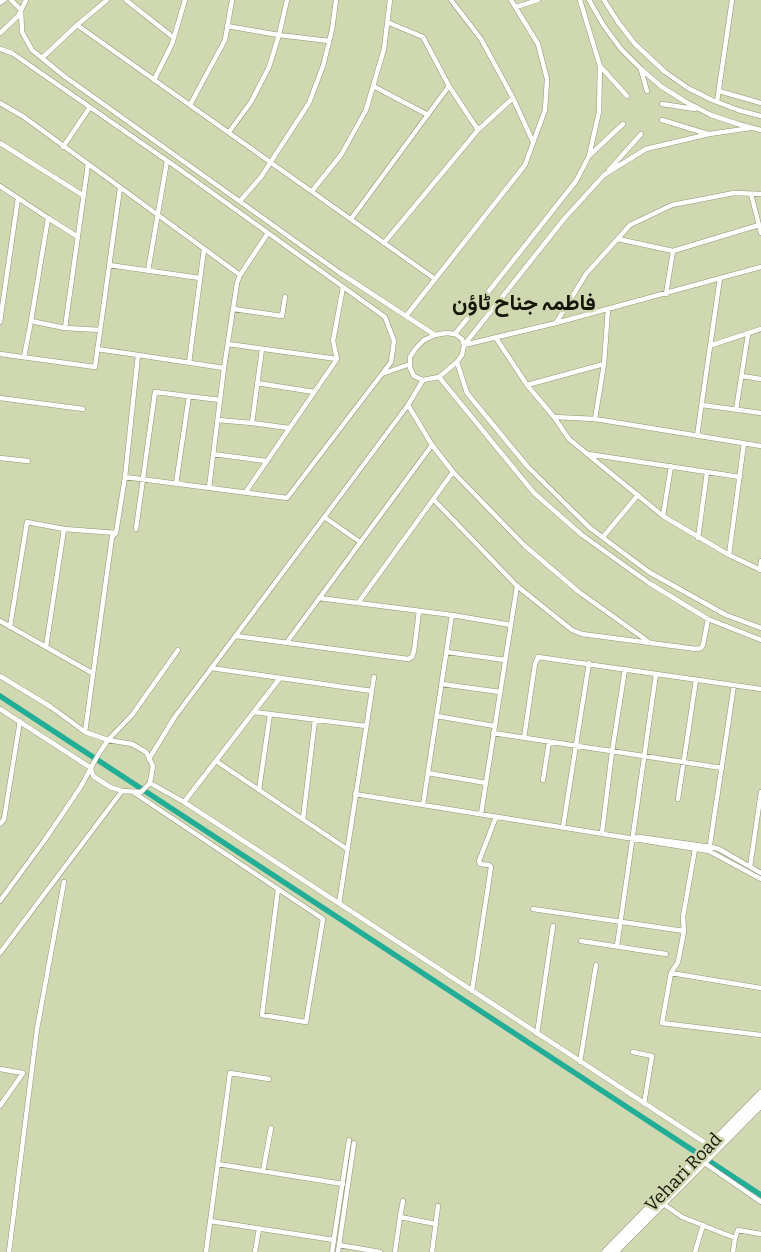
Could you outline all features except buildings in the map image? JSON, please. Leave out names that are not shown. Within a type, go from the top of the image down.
[{"type":"main road","name":"Vehari Road","points":[[606,1252],[761,1094]]},
{"type":"main road","name":"Vehari Road","points":[[614,1252],[761,1104]]},
{"type":"street","points":[[11,0],[21,10],[22,32],[32,50],[64,76],[340,273],[435,335]]},
{"type":"street","points":[[0,33],[18,16],[26,0]]},
{"type":"street","points":[[42,58],[76,25],[107,0]]},
{"type":"street","points":[[126,0],[174,38]]},
{"type":"street","points":[[154,80],[174,38],[185,0]]},
{"type":"street","points":[[190,105],[225,40],[232,0]]},
{"type":"street","points":[[229,132],[251,102],[269,67],[287,0]]},
{"type":"street","points":[[240,201],[262,177],[309,103],[323,66],[336,0]]},
{"type":"street","points":[[312,191],[341,154],[366,110],[384,49],[390,0]]},
{"type":"street","points":[[451,0],[481,39],[513,98],[533,142]]},
{"type":"street","points":[[406,316],[525,165],[545,110],[547,79],[538,44],[511,0]]},
{"type":"street","points":[[516,7],[538,0]]},
{"type":"street","points":[[455,334],[576,181],[589,156],[600,112],[600,66],[580,0]]},
{"type":"street","points":[[589,0],[612,38],[641,69],[662,87],[698,109],[724,120],[761,130]]},
{"type":"street","points":[[604,0],[626,34],[654,63],[688,88],[717,102],[761,116]]},
{"type":"street","points":[[717,102],[732,0]]},
{"type":"street","points":[[388,22],[423,37],[449,86],[478,130]]},
{"type":"street","points":[[76,25],[435,279]]},
{"type":"street","points":[[227,26],[329,41]]},
{"type":"street","points":[[0,49],[12,53],[385,317],[394,341],[394,353],[391,362],[287,498],[124,477]]},
{"type":"street","points":[[600,66],[627,96]]},
{"type":"street","points":[[641,69],[647,91]]},
{"type":"street","points":[[373,86],[428,115]]},
{"type":"street","points":[[351,219],[449,86]]},
{"type":"street","points":[[719,90],[761,103]]},
{"type":"street","points":[[384,243],[478,130],[513,98]]},
{"type":"street","points":[[0,103],[24,117],[62,147],[240,275]]},
{"type":"street","points":[[662,104],[698,109]]},
{"type":"street","points":[[62,147],[90,108]]},
{"type":"street","points":[[662,120],[709,134]]},
{"type":"street","points":[[589,156],[623,124]]},
{"type":"street","points":[[604,175],[646,150],[709,134],[751,128]]},
{"type":"street","points":[[464,345],[462,339],[455,334],[446,332],[424,340],[410,356],[410,368],[414,376],[423,380],[439,377],[457,362],[462,355],[464,345],[564,219],[641,134]]},
{"type":"street","points":[[0,143],[84,196]]},
{"type":"street","points":[[148,271],[168,162]]},
{"type":"street","points":[[65,328],[88,164]]},
{"type":"street","points":[[0,186],[78,237]]},
{"type":"street","points":[[0,354],[95,368],[120,188]]},
{"type":"street","points":[[556,323],[586,274],[630,226],[672,205],[734,192],[761,194]]},
{"type":"street","points":[[751,194],[761,233]]},
{"type":"street","points":[[0,320],[18,198]]},
{"type":"street","points":[[24,357],[48,218]]},
{"type":"street","points":[[618,239],[673,251],[759,225]]},
{"type":"street","points":[[208,488],[224,368],[240,275],[268,233]]},
{"type":"street","points":[[189,363],[204,249]]},
{"type":"street","points":[[666,294],[673,251]]},
{"type":"street","points":[[109,265],[200,278]]},
{"type":"street","points":[[464,345],[556,323],[761,267]]},
{"type":"street","points":[[697,436],[712,345],[720,278]]},
{"type":"street","points":[[245,492],[337,359],[333,341],[343,287]]},
{"type":"street","points":[[234,309],[282,316],[284,297]]},
{"type":"street","points":[[595,419],[604,364],[608,309]]},
{"type":"street","points":[[31,321],[65,328],[100,330]]},
{"type":"street","points":[[712,345],[761,329]]},
{"type":"street","points":[[736,410],[748,334]]},
{"type":"street","points":[[496,338],[527,385],[554,417],[569,439],[662,516],[698,538],[760,570],[761,561]]},
{"type":"street","points":[[228,344],[337,359]]},
{"type":"street","points":[[97,348],[224,368]]},
{"type":"street","points":[[252,423],[262,349]]},
{"type":"street","points":[[85,732],[112,537],[116,533],[124,477],[138,355]]},
{"type":"street","points":[[457,362],[467,393],[527,466],[590,528],[649,572],[726,615],[761,628]]},
{"type":"street","points":[[381,374],[410,364]]},
{"type":"street","points":[[527,385],[604,364]]},
{"type":"street","points":[[742,376],[761,379]]},
{"type":"street","points":[[439,377],[528,485],[582,535],[650,583],[708,619],[761,640]]},
{"type":"street","points":[[149,759],[174,718],[408,405],[423,380]]},
{"type":"street","points":[[257,383],[314,392]]},
{"type":"street","points":[[136,529],[155,392],[220,400]]},
{"type":"street","points":[[176,484],[189,396]]},
{"type":"street","points":[[0,398],[83,409]]},
{"type":"street","points":[[408,405],[432,445],[453,472],[525,546],[579,592],[651,643]]},
{"type":"street","points":[[702,405],[761,413]]},
{"type":"street","points":[[554,417],[595,419],[761,446]]},
{"type":"street","points":[[218,420],[289,428]]},
{"type":"street","points":[[729,555],[744,443]]},
{"type":"street","points":[[287,642],[432,445]]},
{"type":"street","points":[[213,454],[266,461]]},
{"type":"street","points":[[587,454],[740,476]]},
{"type":"street","points":[[0,458],[28,461]]},
{"type":"street","points":[[662,516],[671,466]]},
{"type":"street","points":[[358,603],[453,472]]},
{"type":"street","points":[[698,538],[707,472]]},
{"type":"street","points":[[603,538],[638,495]]},
{"type":"street","points":[[434,500],[517,586],[572,630],[582,634],[701,648],[708,619]]},
{"type":"street","points":[[324,517],[360,542]]},
{"type":"street","points":[[10,627],[27,522],[64,529],[116,533]]},
{"type":"street","points":[[46,647],[64,529]]},
{"type":"street","points":[[481,814],[517,586]]},
{"type":"street","points":[[319,598],[452,615],[511,625]]},
{"type":"street","points":[[236,636],[408,659],[412,657],[414,651],[419,611]]},
{"type":"street","points":[[423,805],[452,615]]},
{"type":"street","points":[[0,621],[92,673]]},
{"type":"street","points":[[0,901],[80,788],[108,740],[132,715],[178,650]]},
{"type":"street","points":[[446,652],[505,660]]},
{"type":"street","points":[[524,738],[535,664],[538,657],[761,689]]},
{"type":"street","points":[[563,827],[588,663]]},
{"type":"street","points":[[211,668],[372,691]]},
{"type":"street","points":[[602,833],[625,669]]},
{"type":"street","points":[[617,946],[656,674]]},
{"type":"street","points":[[0,676],[50,707],[85,732],[108,740],[132,744],[146,752],[153,766],[150,783],[141,792],[122,792],[110,787],[93,776],[91,768],[0,709]]},
{"type":"street","points":[[339,904],[374,677]]},
{"type":"street","points":[[184,802],[280,678]]},
{"type":"street","points":[[678,799],[696,680]]},
{"type":"street","points":[[442,684],[500,692]]},
{"type":"street","points":[[710,849],[734,686]]},
{"type":"street","points":[[254,712],[366,726]]},
{"type":"street","points":[[259,790],[270,714]]},
{"type":"street","points":[[437,716],[494,726]]},
{"type":"street","points":[[303,820],[315,720]]},
{"type":"street","points":[[0,824],[4,819],[20,721]]},
{"type":"street","points":[[493,733],[722,768]]},
{"type":"street","points":[[543,780],[549,742]]},
{"type":"street","points":[[216,761],[347,849]]},
{"type":"street","points":[[428,773],[486,783]]},
{"type":"street","points":[[150,783],[184,802],[709,1147]]},
{"type":"street","points":[[0,953],[122,792]]},
{"type":"street","points":[[133,792],[278,890],[323,918],[306,1022],[262,1015],[278,890]]},
{"type":"street","points":[[750,868],[761,792]]},
{"type":"street","points":[[356,794],[710,849],[727,854],[761,873]]},
{"type":"street","points":[[0,804],[6,805]]},
{"type":"street","points":[[472,992],[491,868],[489,865],[480,864],[479,861],[496,817]]},
{"type":"street","points":[[634,838],[640,841],[695,849],[710,849],[761,879]]},
{"type":"street","points":[[695,849],[683,917],[684,931],[678,962],[670,972],[662,1023],[761,1035]]},
{"type":"street","points":[[9,1252],[37,1029],[64,882]]},
{"type":"street","points":[[533,909],[684,931]]},
{"type":"street","points":[[537,1034],[553,926]]},
{"type":"street","points":[[581,941],[666,954]]},
{"type":"street","points":[[580,1062],[596,964]]},
{"type":"street","points":[[670,972],[761,988]]},
{"type":"street","points":[[632,1052],[652,1056],[644,1104]]},
{"type":"street","points":[[0,1069],[23,1073],[0,1106]]},
{"type":"street","points":[[206,1252],[230,1073],[268,1079]]},
{"type":"street","points":[[263,1171],[271,1128]]},
{"type":"street","points":[[332,1252],[342,1184],[352,1141],[338,1252]]},
{"type":"street","points":[[703,1162],[761,1202]]},
{"type":"street","points":[[218,1164],[342,1184]]},
{"type":"street","points":[[396,1252],[403,1201]]},
{"type":"street","points":[[662,1204],[682,1217],[735,1238]]},
{"type":"street","points":[[432,1252],[438,1206]]},
{"type":"street","points":[[400,1217],[436,1224]]},
{"type":"street","points":[[210,1222],[334,1240]]},
{"type":"street","points":[[695,1252],[703,1225]]},
{"type":"street","points":[[256,1252],[258,1228]]},
{"type":"street","points":[[732,1252],[738,1230],[761,1234]]},
{"type":"street","points":[[339,1245],[380,1252]]},
{"type":"waterway","points":[[0,696],[761,1195]]},
{"type":"district","name":"فاطمہ جناح ٹاؤن","points":[[524,304]]}]
